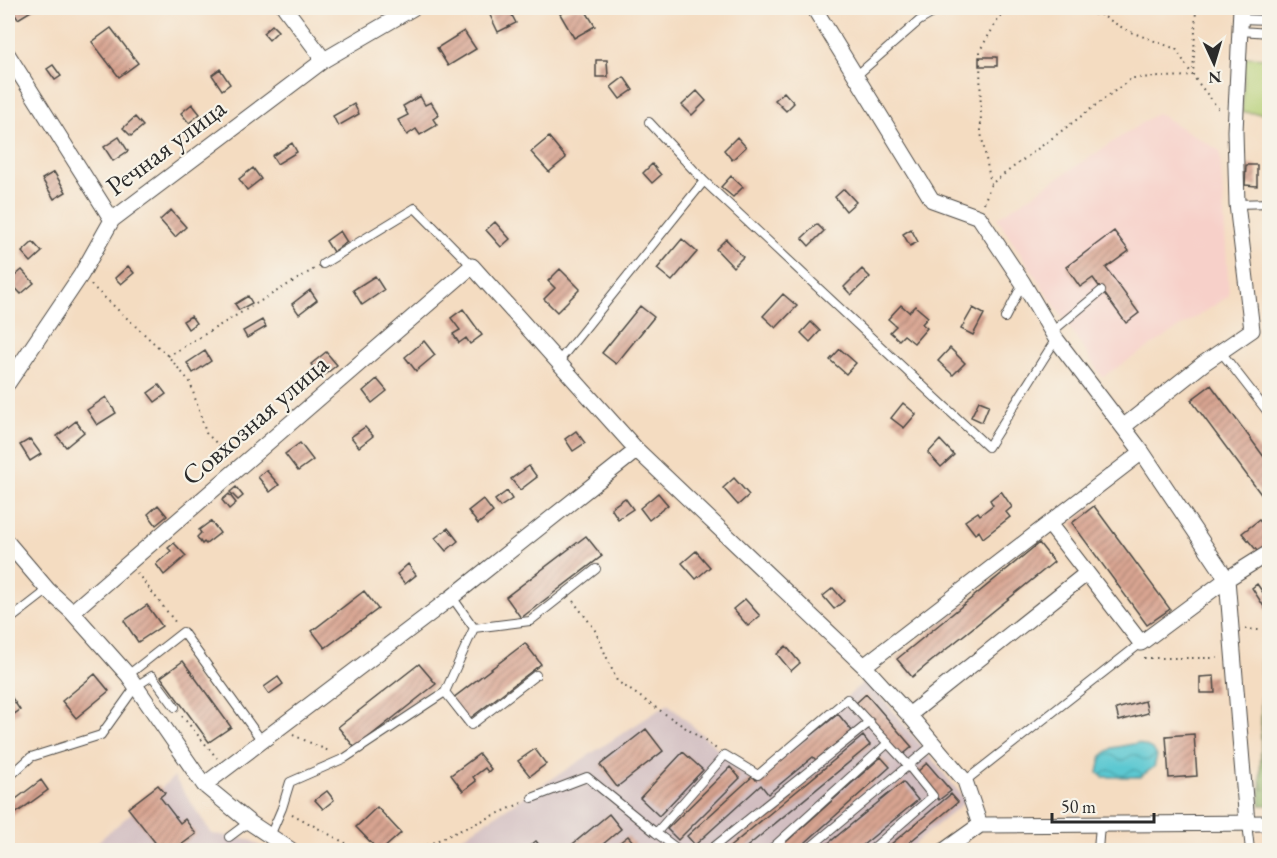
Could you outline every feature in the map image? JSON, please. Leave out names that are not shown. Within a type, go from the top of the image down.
[{"type":"street","points":[[285,8],[324,60]]},
{"type":"street","name":"Речная улица","points":[[8,383],[81,275],[112,220],[324,60],[413,8]]},
{"type":"street","points":[[814,8],[932,200],[979,217],[1054,335],[1142,452],[1227,579],[1247,824]]},
{"type":"street","points":[[1123,427],[1252,330],[1237,204],[1235,131],[1240,19]]},
{"type":"street","points":[[8,55],[112,220]]},
{"type":"street","points":[[472,266],[557,364],[637,450],[864,666],[909,715],[965,782],[980,825]]},
{"type":"street","name":"Совхозная улица","points":[[72,612],[472,266]]},
{"type":"street","points":[[204,785],[452,597],[637,450]]},
{"type":"street","points":[[864,666],[1142,452]]},
{"type":"street","points":[[1050,525],[1141,643],[1227,579],[1269,552]]},
{"type":"street","points":[[8,543],[132,681],[204,785],[249,822],[291,850]]},
{"type":"street","points":[[909,715],[1087,573]]},
{"type":"street","points":[[945,850],[980,825],[1269,823]]},
{"type":"lane","points":[[856,76],[919,21],[942,8]]},
{"type":"lane","points":[[1240,19],[1269,20]]},
{"type":"lane","points":[[1240,19],[1269,33]]},
{"type":"lane","points":[[649,122],[704,181],[987,447],[1054,335],[1101,291]]},
{"type":"lane","points":[[557,364],[704,181]]},
{"type":"lane","points":[[1237,204],[1269,203]]},
{"type":"lane","points":[[323,264],[415,208],[472,266]]},
{"type":"lane","points":[[1005,318],[1023,283]]},
{"type":"lane","points":[[1221,352],[1269,415]]},
{"type":"lane","points":[[474,628],[530,621],[596,569]]},
{"type":"lane","points":[[8,621],[48,590]]},
{"type":"lane","points":[[452,597],[474,628]]},
{"type":"lane","points":[[270,836],[290,782],[345,758],[445,692],[474,628]]},
{"type":"lane","points":[[8,778],[31,757],[101,735],[132,681],[183,632],[262,741]]},
{"type":"lane","points":[[965,782],[1141,643]]},
{"type":"lane","points":[[445,692],[471,726],[536,675]]},
{"type":"lane","points":[[132,681],[152,676],[175,708]]},
{"type":"lane","points":[[656,833],[725,755],[758,775],[847,699],[870,722],[933,796],[871,850]]},
{"type":"lane","points":[[710,850],[870,722]]},
{"type":"lane","points":[[770,850],[888,743]]},
{"type":"lane","points":[[807,850],[934,744]]},
{"type":"lane","points":[[532,798],[587,777],[679,850]]},
{"type":"lane","points":[[230,837],[249,822]]},
{"type":"lane","points":[[1247,824],[1250,850]]},
{"type":"lane","points":[[1098,850],[1100,825]]},
{"type":"path","points":[[992,184],[981,133],[980,50],[1005,8]]},
{"type":"path","points":[[1029,8],[1101,15],[1128,31],[1176,49],[1221,113]]},
{"type":"path","points":[[1193,76],[1196,8]]},
{"type":"path","points":[[979,217],[992,184],[1132,78],[1193,76]]},
{"type":"path","points":[[168,356],[323,264]]},
{"type":"path","points":[[81,275],[168,356],[190,382],[206,433],[240,466]]},
{"type":"path","points":[[129,562],[183,632]]},
{"type":"path","points":[[566,592],[594,628],[617,681],[725,755]]},
{"type":"path","points":[[1231,629],[1269,631]]},
{"type":"path","points":[[1122,658],[1234,658]]},
{"type":"path","points":[[175,708],[226,769]]},
{"type":"path","points":[[279,729],[345,758]]},
{"type":"path","points":[[416,850],[532,798]]},
{"type":"path","points":[[282,808],[358,850]]},
{"type":"shaded area","points":[[1157,113],[1220,151],[1229,296],[1102,377],[997,218]]},
{"type":"shaded area","points":[[867,679],[966,801],[907,850],[442,850],[668,704],[754,781]]},
{"type":"shaded area","points":[[174,777],[212,834],[249,839],[266,850],[88,850]]},
{"type":"green space","points":[[1245,57],[1269,58],[1269,114],[1242,112]]},
{"type":"green space","points":[[1269,641],[1269,805],[1260,805],[1262,655]]},
{"type":"water","points":[[1138,743],[1153,749],[1157,756],[1154,767],[1140,777],[1103,777],[1098,773],[1101,757],[1112,748]]},
{"type":"building","points":[[10,8],[36,8],[18,19]]},
{"type":"building","points":[[495,8],[508,8],[516,23],[498,32],[488,11]]},
{"type":"building","points":[[571,8],[584,8],[595,26],[574,38],[560,14]]},
{"type":"building","points":[[272,25],[278,31],[269,40],[263,33]]},
{"type":"building","points":[[111,28],[138,63],[119,77],[92,42]]},
{"type":"building","points":[[464,31],[476,49],[448,66],[437,48]]},
{"type":"building","points":[[979,57],[997,57],[997,66],[979,66]]},
{"type":"building","points":[[596,60],[607,60],[608,77],[596,77]]},
{"type":"building","points":[[53,65],[61,76],[55,80],[47,69]]},
{"type":"building","points":[[220,69],[230,84],[222,90],[212,75]]},
{"type":"building","points":[[624,77],[633,90],[620,99],[611,87]]},
{"type":"building","points":[[697,91],[706,101],[692,115],[682,105]]},
{"type":"building","points":[[784,92],[794,103],[786,111],[775,100]]},
{"type":"building","points":[[420,96],[425,105],[431,102],[439,115],[433,119],[437,125],[420,135],[416,129],[407,135],[398,120],[408,115],[403,106]]},
{"type":"building","points":[[192,104],[200,114],[189,123],[181,113]]},
{"type":"building","points":[[354,104],[359,114],[338,126],[333,116]]},
{"type":"building","points":[[135,117],[143,126],[131,136],[123,128]]},
{"type":"building","points":[[119,137],[128,151],[113,161],[104,147]]},
{"type":"building","points":[[549,137],[566,158],[549,172],[531,152]]},
{"type":"building","points":[[737,137],[746,147],[732,160],[724,150]]},
{"type":"building","points":[[292,143],[297,152],[277,164],[272,156]]},
{"type":"building","points":[[652,164],[661,175],[652,183],[643,173]]},
{"type":"building","points":[[1246,165],[1257,165],[1257,186],[1245,185]]},
{"type":"building","points":[[253,168],[261,179],[247,190],[239,179]]},
{"type":"building","points":[[54,172],[66,192],[54,199],[42,179]]},
{"type":"building","points":[[731,176],[743,187],[733,197],[721,187]]},
{"type":"building","points":[[844,189],[856,202],[846,211],[835,197]]},
{"type":"building","points":[[171,210],[186,227],[175,237],[160,220]]},
{"type":"building","points":[[495,222],[510,239],[501,247],[486,230]]},
{"type":"building","points":[[817,224],[824,231],[809,246],[802,238]]},
{"type":"building","points":[[911,229],[918,242],[910,246],[903,234]]},
{"type":"building","points":[[340,231],[347,242],[333,252],[326,241]]},
{"type":"building","points":[[1114,231],[1129,251],[1106,268],[1139,313],[1126,323],[1093,278],[1080,287],[1066,267]]},
{"type":"building","points":[[682,239],[697,252],[672,281],[657,269]]},
{"type":"building","points":[[726,239],[743,257],[733,267],[716,249]]},
{"type":"building","points":[[33,242],[42,252],[31,262],[22,252]]},
{"type":"building","points":[[128,266],[134,273],[121,284],[115,278]]},
{"type":"building","points":[[560,269],[580,289],[557,312],[544,299],[555,288],[548,281]]},
{"type":"building","points":[[862,269],[870,277],[851,295],[844,287]]},
{"type":"building","points":[[22,270],[34,283],[21,294],[9,281]]},
{"type":"building","points":[[375,276],[384,290],[362,305],[353,290]]},
{"type":"building","points":[[310,290],[317,300],[299,314],[292,304]]},
{"type":"building","points":[[783,294],[797,306],[776,328],[763,316]]},
{"type":"building","points":[[248,296],[252,303],[239,310],[235,304]]},
{"type":"building","points":[[901,305],[909,312],[915,306],[928,317],[922,324],[927,328],[914,343],[904,335],[899,340],[890,332],[896,326],[888,319]]},
{"type":"building","points":[[640,306],[654,317],[616,364],[602,353]]},
{"type":"building","points":[[973,308],[984,314],[973,335],[961,329]]},
{"type":"building","points":[[463,309],[482,335],[470,344],[466,338],[459,343],[453,334],[460,330],[451,318]]},
{"type":"building","points":[[191,316],[196,323],[188,329],[183,321]]},
{"type":"building","points":[[262,320],[266,327],[247,338],[243,331]]},
{"type":"building","points":[[811,322],[820,331],[810,342],[801,333]]},
{"type":"building","points":[[424,341],[435,355],[416,371],[405,357]]},
{"type":"building","points":[[950,348],[965,363],[953,375],[938,361]]},
{"type":"building","points":[[840,349],[856,363],[846,374],[830,360]]},
{"type":"building","points":[[205,351],[211,361],[193,373],[187,363]]},
{"type":"building","points":[[326,352],[337,365],[322,377],[311,364]]},
{"type":"building","points":[[377,379],[387,391],[372,403],[363,391]]},
{"type":"building","points":[[159,385],[166,394],[155,402],[148,393]]},
{"type":"building","points":[[1211,385],[1270,465],[1270,499],[1266,501],[1191,400]]},
{"type":"building","points":[[106,397],[116,413],[97,425],[87,410]]},
{"type":"building","points":[[979,401],[989,405],[982,422],[971,417]]},
{"type":"building","points":[[903,403],[916,414],[904,428],[891,418]]},
{"type":"building","points":[[76,421],[84,432],[66,447],[57,436]]},
{"type":"building","points":[[365,427],[373,436],[359,447],[351,437]]},
{"type":"building","points":[[576,431],[585,443],[573,451],[565,439]]},
{"type":"building","points":[[30,439],[41,454],[30,461],[20,445]]},
{"type":"building","points":[[940,440],[954,455],[941,467],[928,453]]},
{"type":"building","points":[[300,443],[313,460],[298,471],[285,454]]},
{"type":"building","points":[[529,466],[537,477],[520,490],[511,479]]},
{"type":"building","points":[[266,470],[279,485],[270,492],[258,477]]},
{"type":"building","points":[[734,478],[749,495],[738,505],[723,488]]},
{"type":"building","points":[[236,487],[243,496],[238,500],[230,492]]},
{"type":"building","points":[[507,491],[512,499],[500,507],[495,500]]},
{"type":"building","points":[[1001,491],[1012,507],[1006,512],[1010,517],[983,538],[979,531],[975,534],[965,521],[978,512],[980,515],[993,505],[990,500]]},
{"type":"building","points":[[658,493],[668,505],[649,520],[640,508]]},
{"type":"building","points":[[229,494],[236,503],[229,509],[222,500]]},
{"type":"building","points":[[625,498],[633,509],[618,519],[611,508]]},
{"type":"building","points":[[483,499],[493,512],[478,524],[468,511]]},
{"type":"building","points":[[158,505],[167,516],[156,525],[148,514]]},
{"type":"building","points":[[1094,506],[1170,609],[1147,625],[1072,523]]},
{"type":"building","points":[[1259,520],[1270,533],[1270,543],[1258,552],[1242,533]]},
{"type":"building","points":[[211,521],[220,533],[206,544],[204,542],[202,544],[197,537],[201,533],[199,530]]},
{"type":"building","points":[[448,528],[458,541],[446,551],[435,538]]},
{"type":"building","points":[[586,536],[602,556],[521,618],[506,597]]},
{"type":"building","points":[[174,543],[186,556],[164,575],[156,564],[171,551],[168,548]]},
{"type":"building","points":[[1039,543],[1054,562],[912,677],[897,659]]},
{"type":"building","points":[[696,551],[710,567],[696,579],[682,563]]},
{"type":"building","points":[[408,564],[416,575],[405,584],[397,574]]},
{"type":"building","points":[[1257,584],[1264,594],[1268,592],[1270,594],[1268,613],[1252,588]]},
{"type":"building","points":[[833,588],[844,601],[834,609],[823,596]]},
{"type":"building","points":[[364,591],[378,609],[325,648],[312,631]]},
{"type":"building","points":[[745,599],[760,616],[748,626],[733,609]]},
{"type":"building","points":[[147,605],[162,626],[138,642],[124,621]]},
{"type":"building","points":[[525,643],[541,664],[464,723],[448,702]]},
{"type":"building","points":[[786,646],[800,663],[791,671],[777,654]]},
{"type":"building","points":[[183,661],[231,727],[209,742],[161,677]]},
{"type":"building","points":[[419,664],[436,684],[355,748],[338,727]]},
{"type":"building","points":[[95,674],[109,691],[76,718],[62,701]]},
{"type":"building","points":[[1214,676],[1215,693],[1200,693],[1200,677]]},
{"type":"building","points":[[278,677],[283,684],[269,694],[264,687]]},
{"type":"building","points":[[8,692],[20,710],[8,718]]},
{"type":"building","points":[[866,694],[912,747],[900,757],[855,704]]},
{"type":"building","points":[[1145,701],[1148,713],[1119,721],[1116,709]]},
{"type":"building","points":[[838,714],[852,731],[816,760],[813,757],[768,794],[761,785],[695,845],[687,836],[753,776],[756,780]]},
{"type":"building","points":[[646,729],[663,751],[617,787],[600,765]]},
{"type":"building","points":[[1194,734],[1197,776],[1169,778],[1166,736]]},
{"type":"building","points":[[863,736],[870,745],[743,850],[726,850]]},
{"type":"building","points":[[535,749],[546,764],[530,776],[518,761]]},
{"type":"building","points":[[683,752],[703,770],[659,816],[640,798]]},
{"type":"building","points":[[479,754],[491,769],[488,772],[485,768],[473,777],[476,781],[463,791],[451,775]]},
{"type":"building","points":[[881,757],[890,767],[797,850],[777,850]]},
{"type":"building","points":[[927,763],[951,791],[939,800],[916,773]]},
{"type":"building","points":[[730,767],[740,778],[678,840],[667,829]]},
{"type":"building","points":[[41,780],[48,790],[8,819],[8,805]]},
{"type":"building","points":[[903,782],[918,800],[857,850],[820,850]]},
{"type":"building","points":[[158,785],[165,793],[160,797],[180,823],[185,819],[196,834],[174,850],[161,850],[128,808]]},
{"type":"building","points":[[327,791],[334,800],[323,809],[315,800]]},
{"type":"building","points":[[951,794],[958,802],[900,850],[884,850]]},
{"type":"building","points":[[377,807],[401,833],[382,850],[378,850],[356,827]]},
{"type":"building","points":[[609,814],[621,829],[596,850],[568,848]]},
{"type":"building","points":[[628,836],[640,850],[610,850]]},
{"type":"building","points":[[536,841],[543,850],[524,850]]}]
